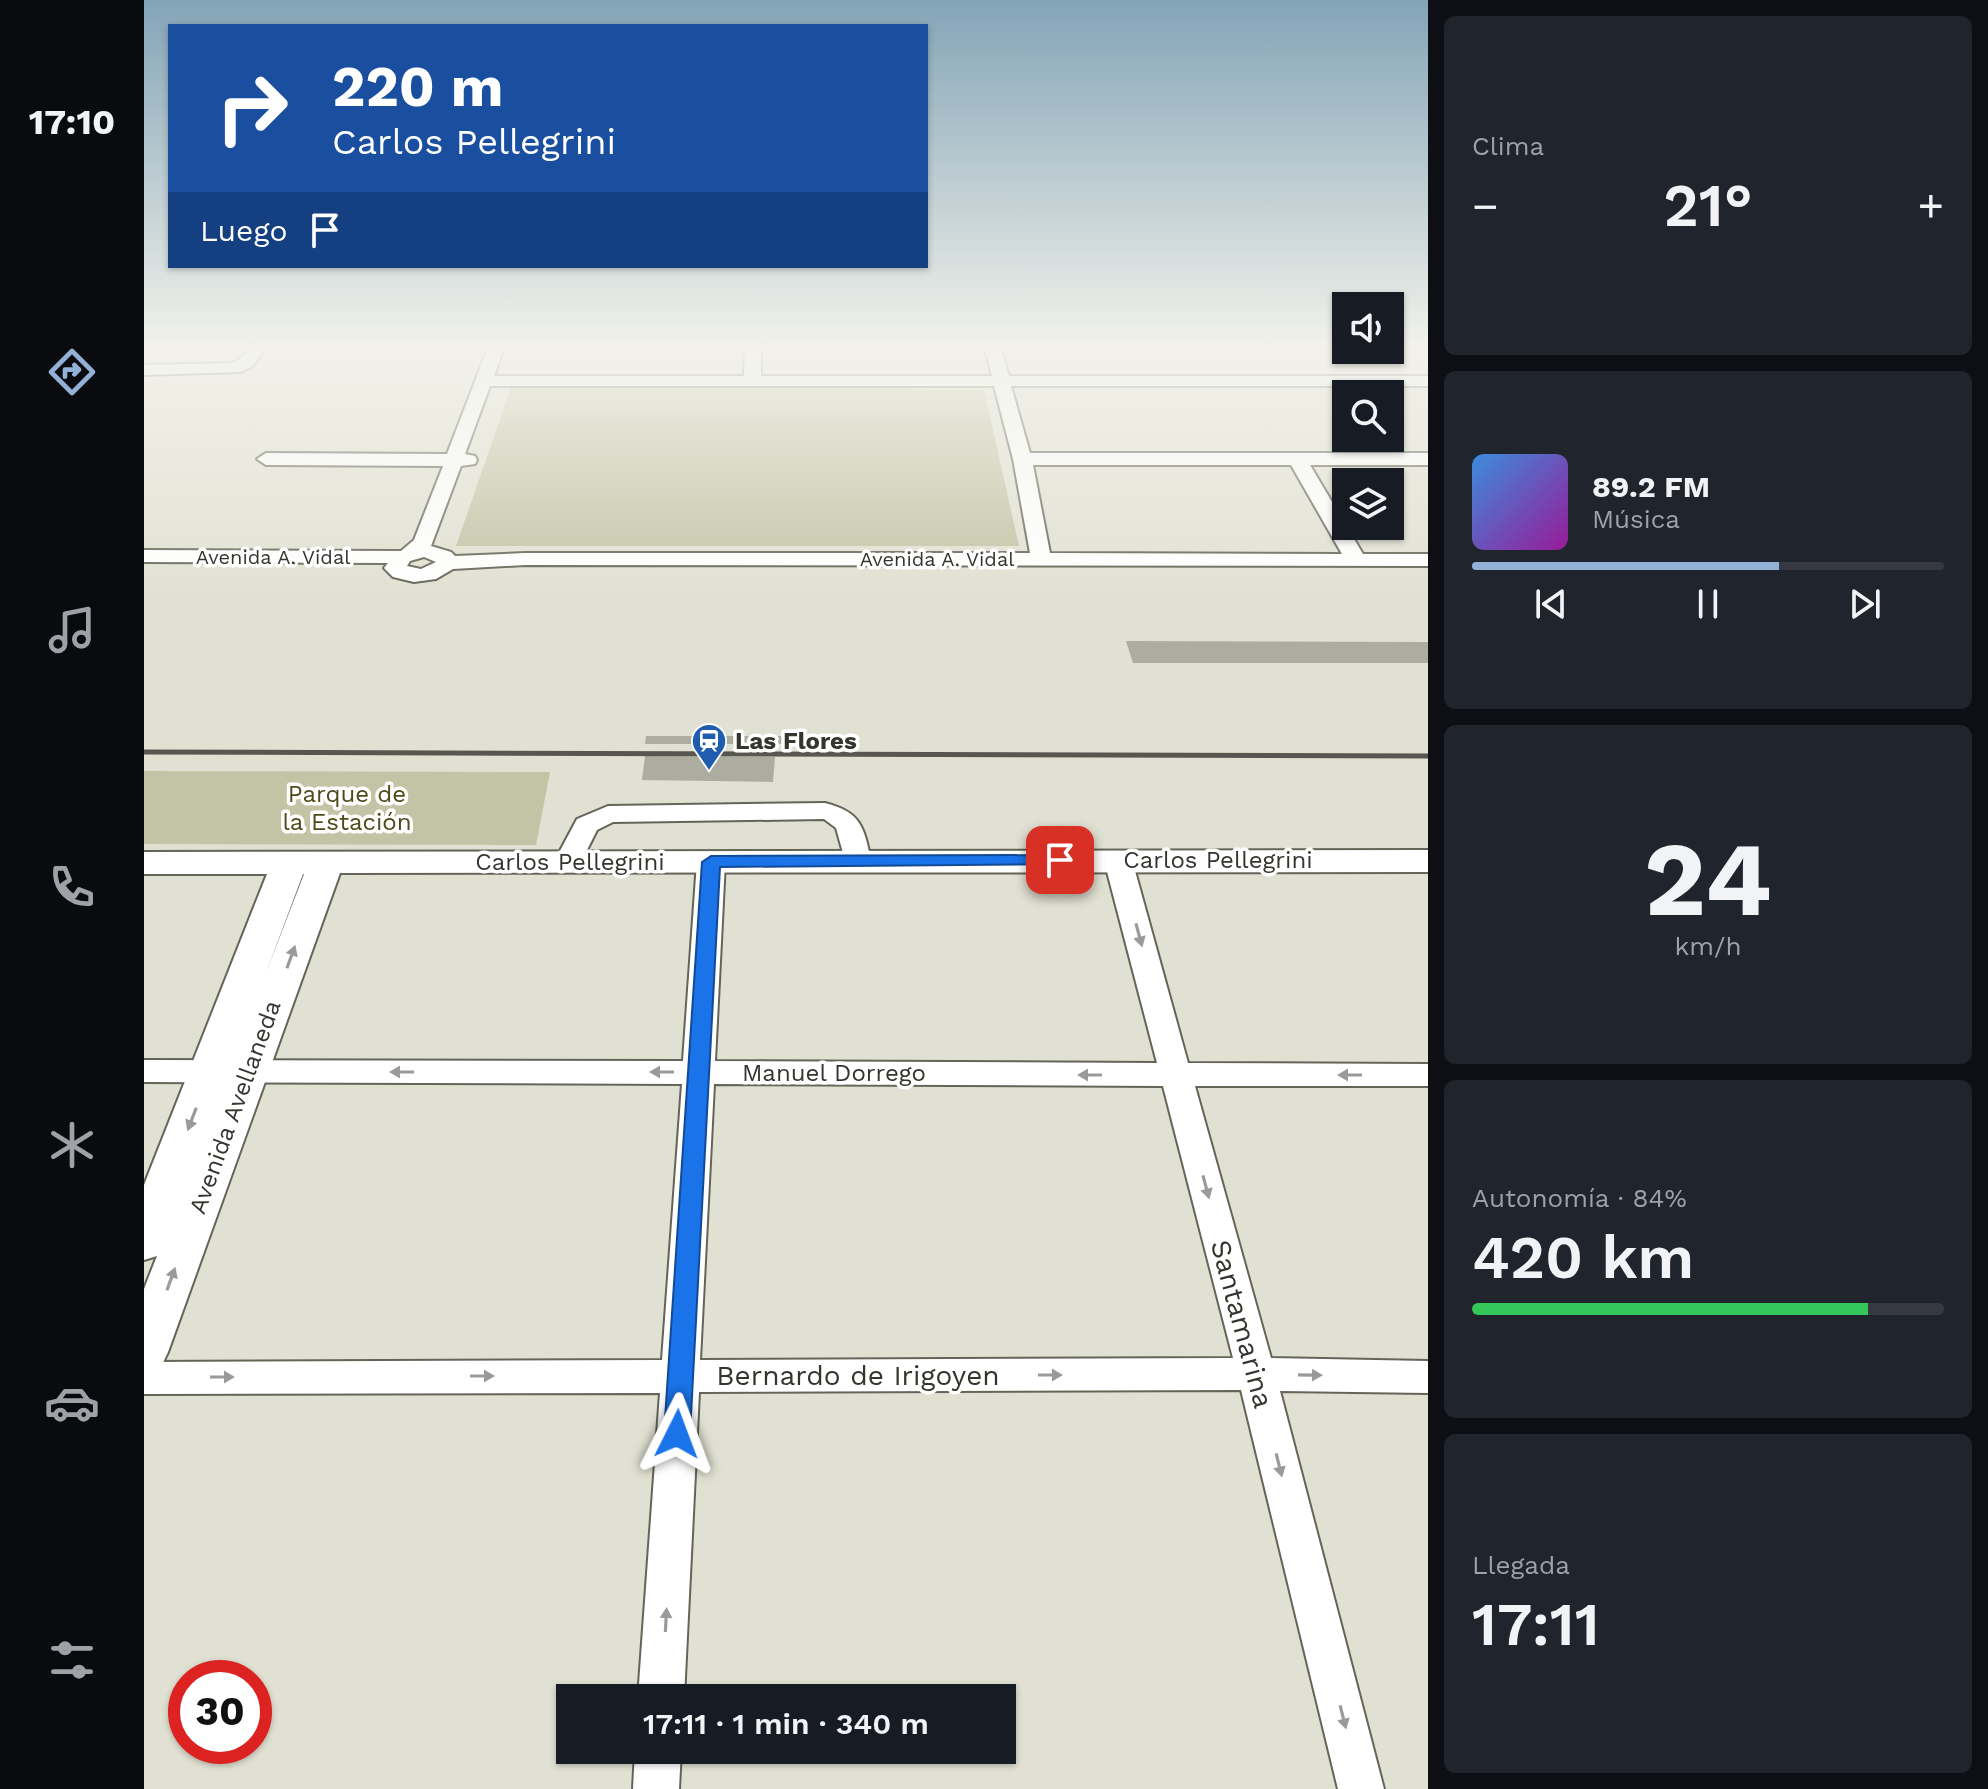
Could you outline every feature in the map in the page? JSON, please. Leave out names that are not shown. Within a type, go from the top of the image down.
[{"type":"main road","name":"Carlos Pellegrini","points":[[144,863],[1428,861]]},
{"type":"main road","name":"Avenida Avellaneda","points":[[144,1352],[229,1071],[307,863]]},
{"type":"main road","name":"Avenida Avellaneda","points":[[144,1242],[229,1071]]},
{"type":"street","points":[[442,558],[437,543],[473,428]]},
{"type":"street","points":[[1014,428],[1041,559]]},
{"type":"street","points":[[266,459],[461,460]]},
{"type":"street","points":[[1022,459],[1428,459]]},
{"type":"street","points":[[403,561],[423,543],[461,460]]},
{"type":"street","points":[[1298,460],[1356,560]]},
{"type":"street","name":"Avenida A. Vidal","points":[[144,556],[403,561]]},
{"type":"street","name":"Avenida A. Vidal","points":[[403,561],[409,575],[425,575],[440,570],[442,558],[1428,560]]},
{"type":"street","name":"Avenida A. Vidal","points":[[144,566],[382,568],[403,561]]},
{"type":"street","points":[[568,862],[586,825],[608,814],[825,811],[845,818],[850,825],[857,861]]},
{"type":"street","name":"Santamarina","points":[[1118,860],[1256,1374],[1361,1789]]},
{"type":"street","points":[[662,1684],[711,862]]},
{"type":"street","name":"Manuel Dorrego","points":[[144,1071],[1428,1075]]},
{"type":"street","name":"Bernardo de Irigoyen","points":[[144,1378],[1256,1374],[1428,1377]]},
{"type":"street","points":[[656,1789],[657,1764]]},
{"type":"green space","points":[[497,428],[993,428],[1019,546],[456,546]]},
{"type":"green space","name":"Parque de la Estación","points":[[144,771],[550,772],[536,845],[144,844]]},
{"type":"building","points":[[1126,641],[1428,642],[1428,663],[1133,663]]},
{"type":"building","points":[[646,736],[783,736],[783,744],[645,744]]},
{"type":"building","points":[[645,756],[775,757],[773,782],[642,780]]},
{"type":"railway","points":[[144,752],[1428,756]]},
{"type":"place","name":"Las Flores","points":[[709,772]]},
{"type":"route","points":[[677,1434],[711,862],[1060,860]]}]
